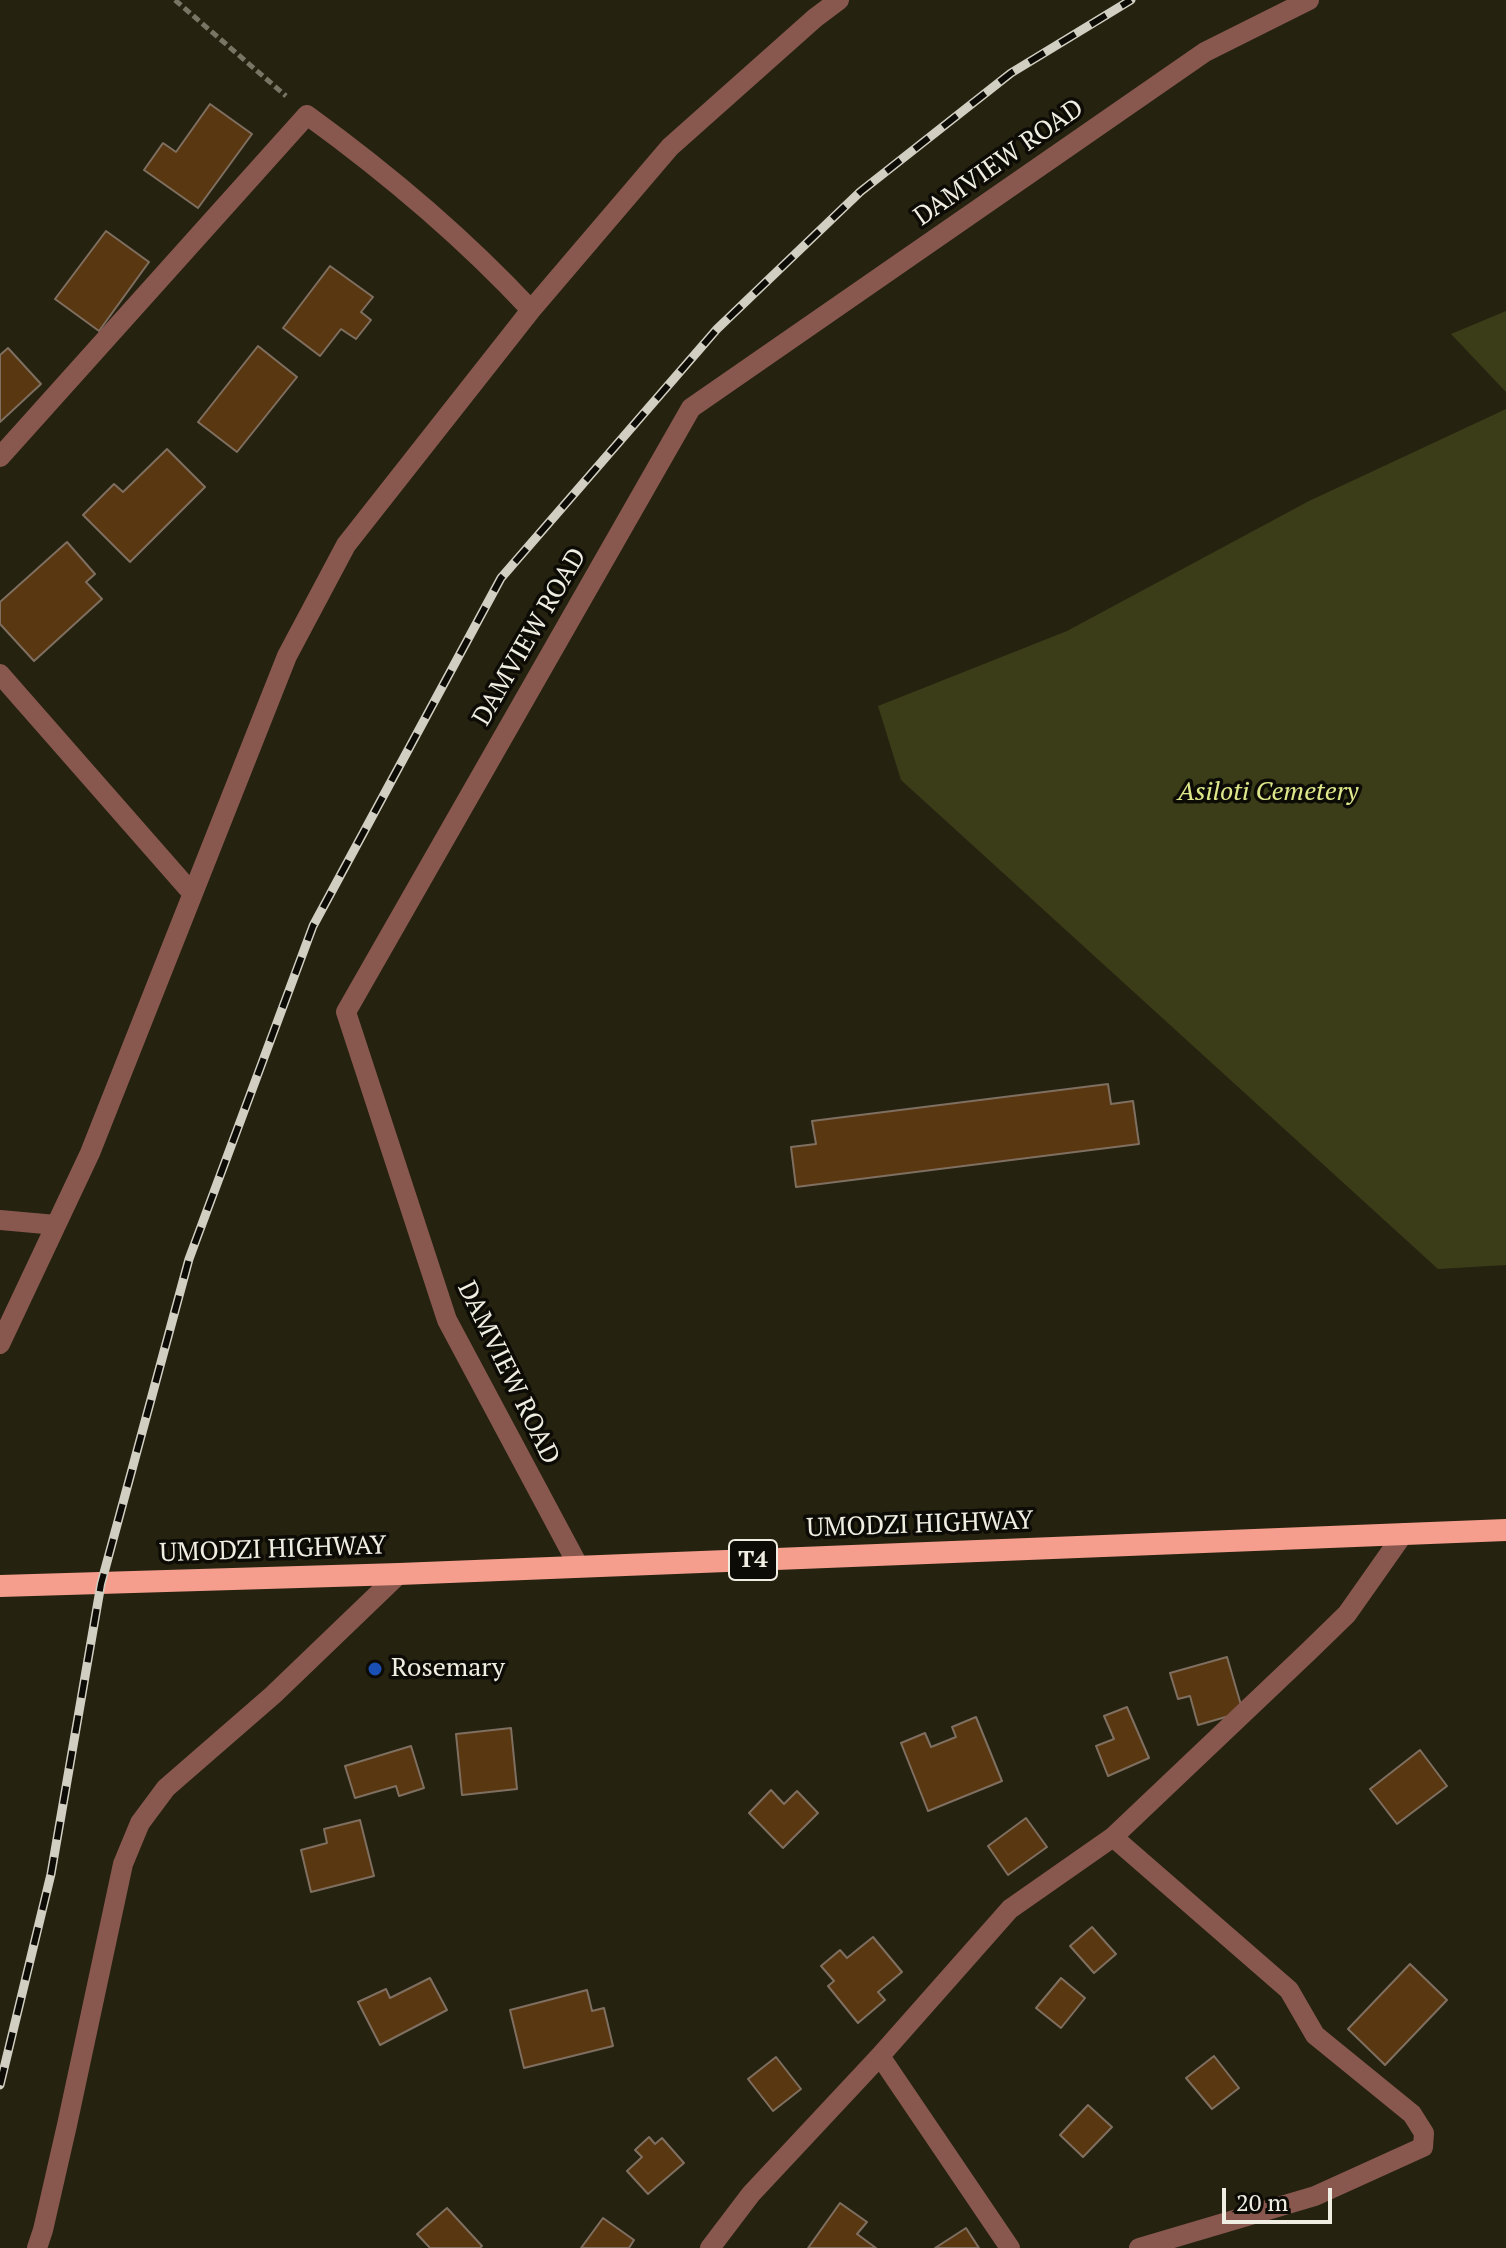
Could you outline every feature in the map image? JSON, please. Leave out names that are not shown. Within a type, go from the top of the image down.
[{"type":"highway","name":"UMODZI HIGHWAY","points":[[0,1586],[399,1574],[1506,1530]]},
{"type":"street","points":[[0,1344],[90,1153],[287,656],[346,545],[531,310],[670,147],[839,0]]},
{"type":"street","name":"DAMVIEW ROAD","points":[[579,1567],[447,1320],[346,1012],[691,408],[1205,52],[1309,0]]},
{"type":"street","points":[[0,457],[307,115],[488,263],[531,310]]},
{"type":"street","points":[[0,674],[192,893]]},
{"type":"street","points":[[0,1220],[56,1225]]},
{"type":"street","points":[[710,2248],[751,2194],[880,2056],[1010,1909],[1113,1837],[1347,1614],[1404,1533]]},
{"type":"street","points":[[37,2248],[64,2140],[123,1864],[140,1823],[166,1788],[273,1695],[399,1574]]},
{"type":"street","points":[[1113,1837],[1289,1990],[1315,2035],[1412,2114],[1424,2133],[1423,2147],[1315,2196],[1139,2248]]},
{"type":"street","points":[[880,2056],[1010,2248]]},
{"type":"path","points":[[175,0],[307,115]]},
{"type":"green space","points":[[1506,311],[1506,392],[1451,334]]},
{"type":"green space","name":"Asiloti Cemetery","points":[[1506,409],[1506,1265],[1438,1269],[901,780],[878,706],[1067,631],[1309,501]]},
{"type":"building","points":[[210,104],[252,134],[198,208],[144,170],[163,143],[176,152]]},
{"type":"building","points":[[106,231],[149,262],[99,331],[55,299]]},
{"type":"building","points":[[330,266],[373,297],[361,312],[371,320],[356,339],[341,329],[320,356],[283,328]]},
{"type":"building","points":[[258,346],[297,377],[237,452],[198,422]]},
{"type":"building","points":[[8,348],[41,384],[0,422],[0,355]]},
{"type":"building","points":[[167,449],[205,487],[130,562],[83,515],[114,484],[123,492]]},
{"type":"building","points":[[67,542],[95,574],[86,582],[102,599],[34,661],[0,624],[0,602]]},
{"type":"building","points":[[1108,1084],[1111,1104],[1133,1101],[1139,1144],[796,1187],[791,1147],[816,1144],[812,1121]]},
{"type":"building","points":[[1227,1657],[1243,1712],[1198,1725],[1190,1696],[1178,1699],[1170,1673]]},
{"type":"building","points":[[1127,1707],[1149,1758],[1108,1776],[1096,1746],[1114,1739],[1104,1716]]},
{"type":"building","points":[[976,1717],[1002,1781],[928,1811],[901,1743],[925,1733],[931,1747],[956,1737],[952,1727]]},
{"type":"building","points":[[511,1728],[517,1789],[462,1795],[456,1734]]},
{"type":"building","points":[[411,1746],[424,1788],[399,1796],[396,1786],[355,1798],[345,1766]]},
{"type":"building","points":[[1420,1750],[1447,1786],[1397,1824],[1370,1789]]},
{"type":"building","points":[[771,1790],[784,1804],[797,1791],[818,1813],[783,1848],[749,1813]]},
{"type":"building","points":[[1026,1818],[1047,1847],[1008,1875],[988,1846]]},
{"type":"building","points":[[360,1820],[374,1876],[311,1892],[301,1850],[327,1843],[324,1829]]},
{"type":"building","points":[[1092,1927],[1116,1954],[1094,1973],[1070,1946]]},
{"type":"building","points":[[873,1937],[902,1972],[878,1992],[885,2000],[858,2023],[828,1986],[834,1981],[821,1966],[840,1950],[847,1958]]},
{"type":"building","points":[[1410,1964],[1447,2000],[1385,2065],[1348,2029]]},
{"type":"building","points":[[430,1978],[447,2010],[380,2045],[358,2002],[386,1989],[390,1998]]},
{"type":"building","points":[[1061,1978],[1085,1998],[1061,2028],[1036,2008]]},
{"type":"building","points":[[587,1990],[592,2011],[604,2008],[613,2046],[524,2068],[510,2010]]},
{"type":"building","points":[[1214,2056],[1239,2088],[1212,2109],[1186,2078]]},
{"type":"building","points":[[776,2057],[801,2089],[773,2111],[748,2079]]},
{"type":"building","points":[[1088,2105],[1112,2127],[1083,2157],[1060,2135]]},
{"type":"building","points":[[649,2137],[655,2144],[662,2138],[684,2163],[648,2194],[627,2171],[642,2157],[635,2150]]},
{"type":"building","points":[[840,2203],[867,2222],[857,2234],[876,2248],[808,2248]]},
{"type":"building","points":[[447,2208],[482,2246],[480,2248],[430,2248],[417,2234]]},
{"type":"building","points":[[603,2218],[634,2240],[629,2248],[581,2248]]},
{"type":"building","points":[[966,2228],[979,2248],[935,2248]]},
{"type":"railway","points":[[0,2085],[51,1874],[101,1584],[189,1259],[313,926],[501,578],[717,329],[860,192],[1011,73],[1131,0]]},
{"type":"place","name":"Rosemary","points":[[375,1669]]}]
